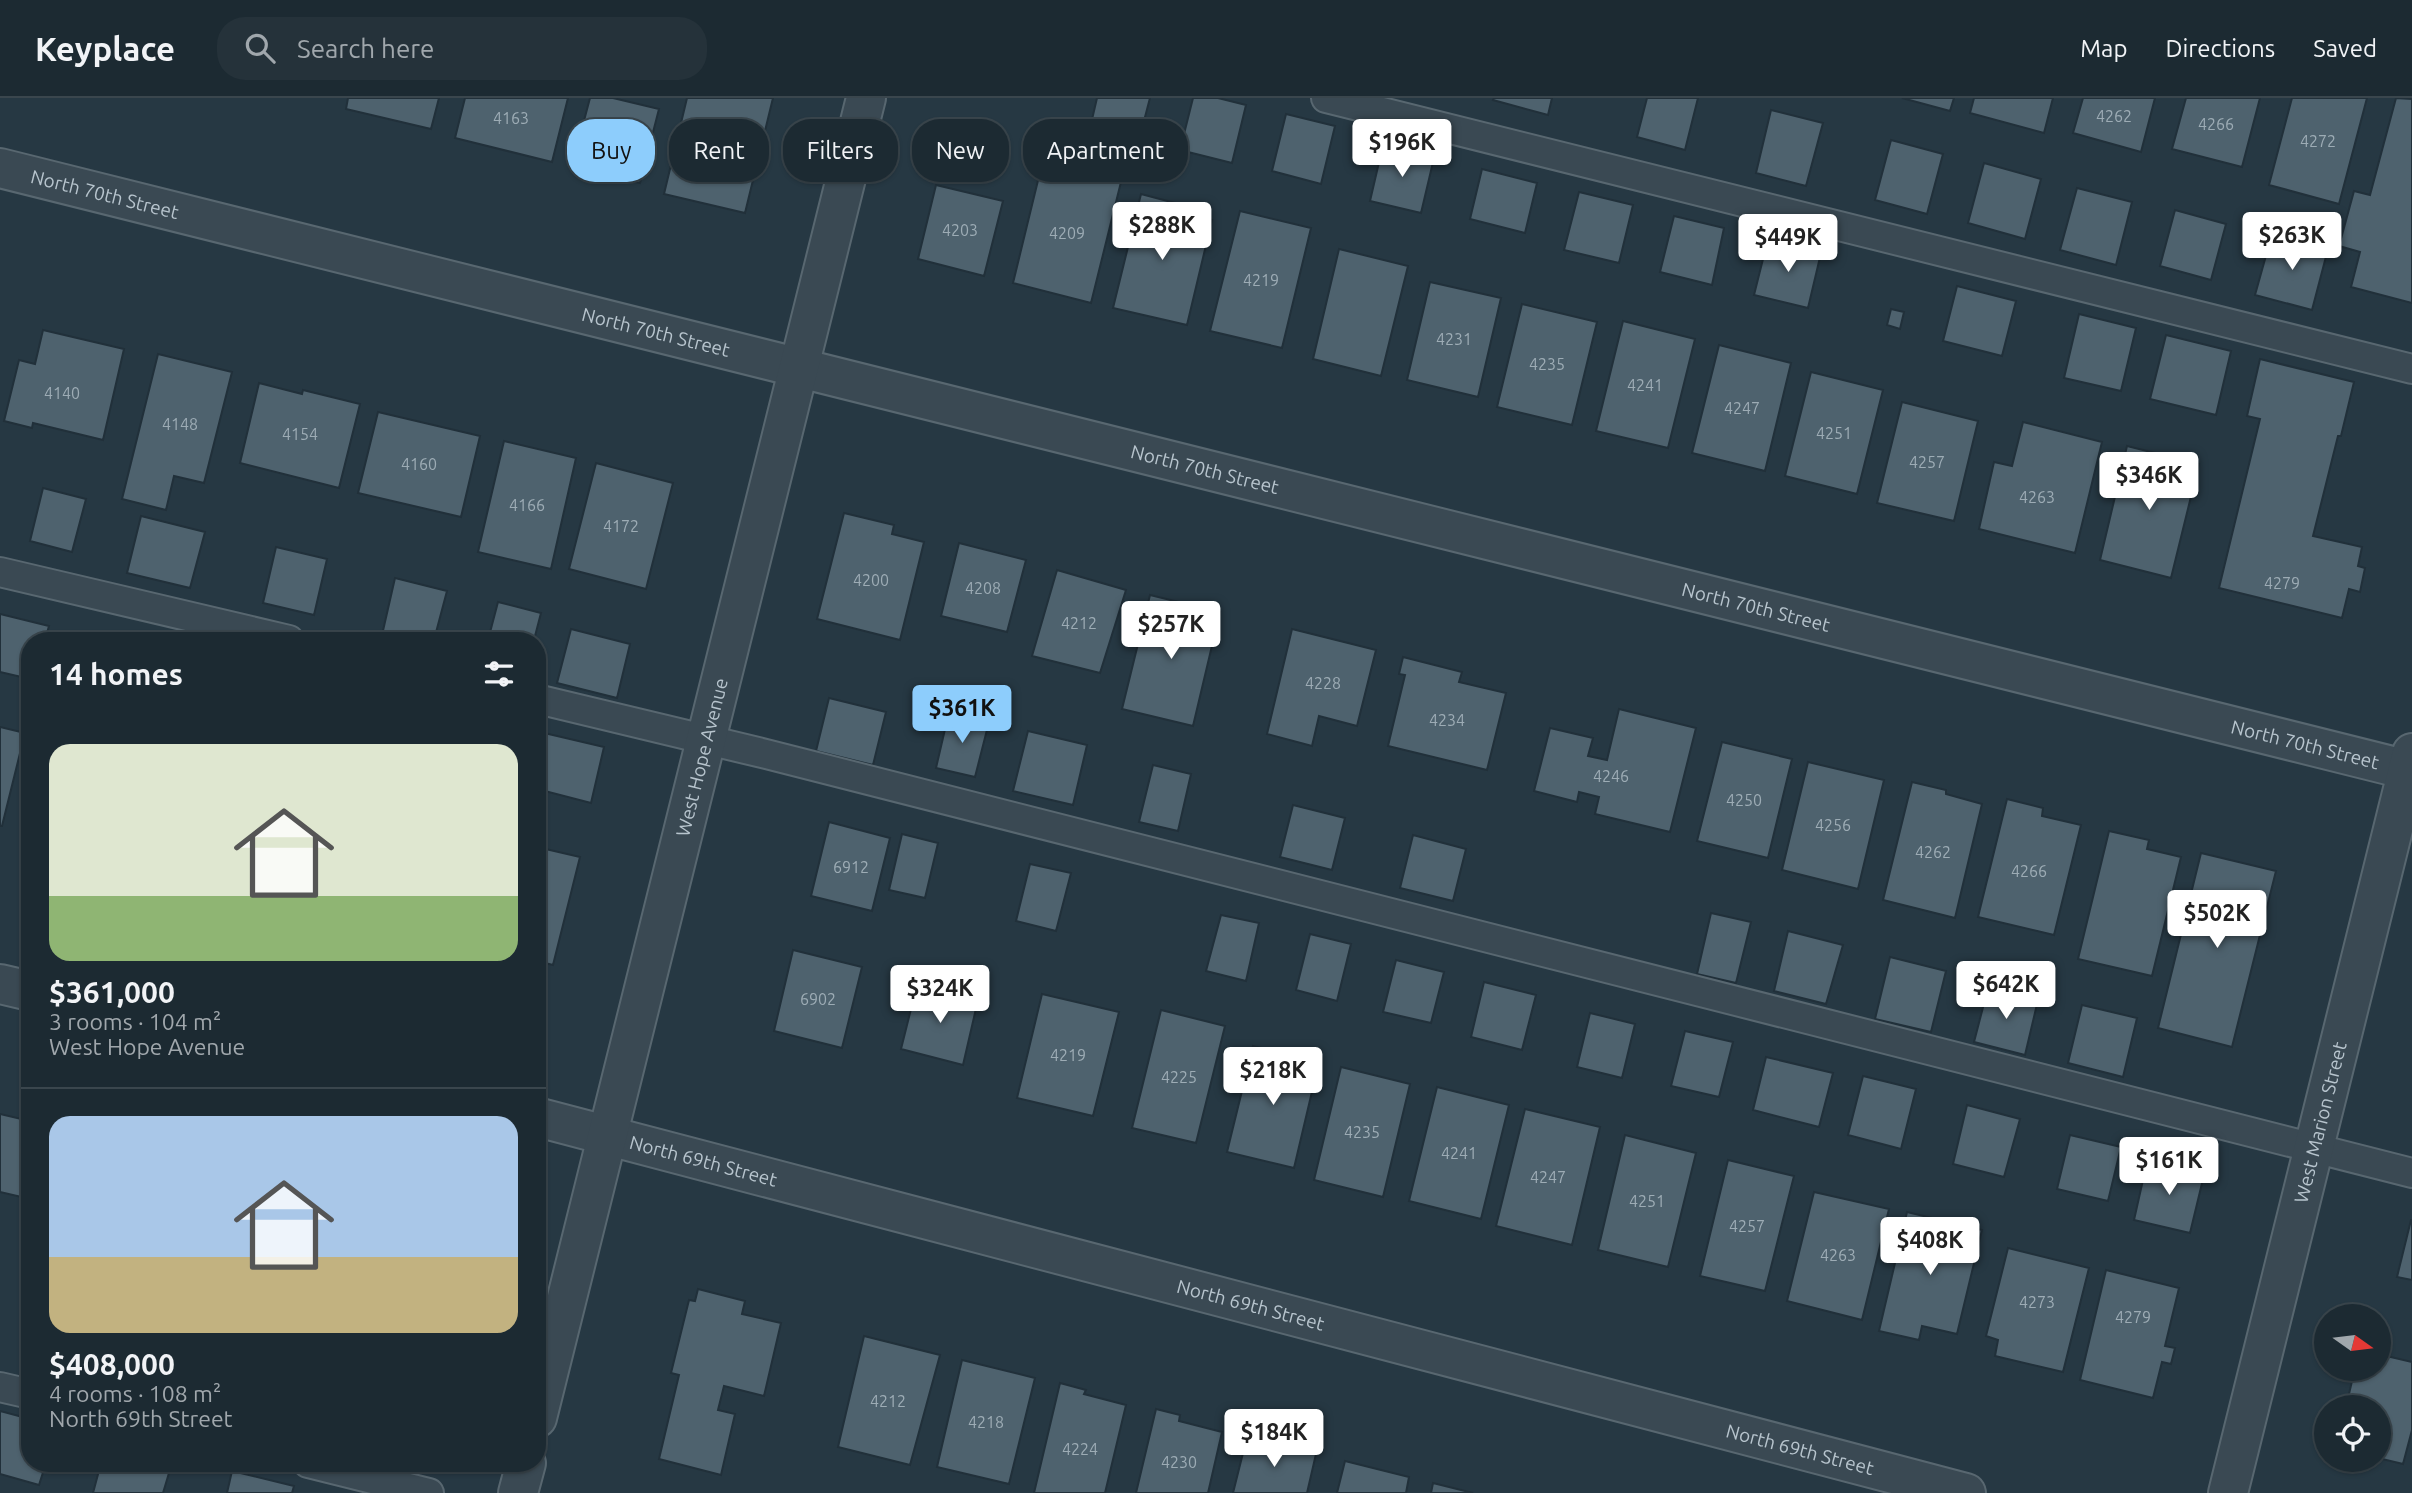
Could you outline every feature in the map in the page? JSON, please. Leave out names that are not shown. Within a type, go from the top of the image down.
[{"type":"street","name":"West Hope Avenue","points":[[546,1382],[866,98]]},
{"type":"street","name":"North 70th Street","points":[[0,168],[2411,765]]},
{"type":"street","name":"West Marion Street","points":[[2228,1493],[2411,765]]},
{"type":"street","points":[[0,984],[21,989]]},
{"type":"street","name":"North 69th Street","points":[[546,1119],[1966,1493]]},
{"type":"street","points":[[519,1493],[524,1472]]},
{"type":"lane","points":[[1326,98],[2412,369]]},
{"type":"lane","points":[[0,572],[255,632]]},
{"type":"lane","points":[[546,701],[2314,1146],[2412,1173]]},
{"type":"lane","points":[[0,1387],[21,1392]]},
{"type":"lane","points":[[344,1472],[429,1493]]},
{"type":"building","points":[[348,98],[439,98],[431,129],[346,109]]},
{"type":"building","points":[[465,98],[568,98],[552,162],[455,138]]},
{"type":"building","points":[[590,98],[613,98],[659,109],[655,125],[655,119],[584,119]]},
{"type":"building","points":[[687,98],[773,98],[768,119],[682,119]]},
{"type":"building","points":[[1097,98],[1150,98],[1144,119],[1092,119]]},
{"type":"building","points":[[1193,98],[1218,98],[1246,105],[1232,163],[1188,152],[1188,119]]},
{"type":"building","points":[[1552,98],[1548,115],[1493,100]]},
{"type":"building","points":[[1647,98],[1698,98],[1685,150],[1637,137]]},
{"type":"building","points":[[1902,98],[1954,98],[1950,111]]},
{"type":"building","points":[[1974,98],[2053,98],[2044,133],[1970,113]]},
{"type":"building","points":[[2083,98],[2155,98],[2141,152],[2073,133]]},
{"type":"building","points":[[2186,98],[2260,98],[2242,167],[2172,149]]},
{"type":"building","points":[[2292,98],[2367,98],[2339,204],[2269,185]]},
{"type":"building","points":[[2396,98],[2412,99],[2412,303],[2351,287],[2360,252],[2339,246],[2354,191],[2370,195]]},
{"type":"building","points":[[1771,110],[1823,123],[1806,186],[1756,173]]},
{"type":"building","points":[[1286,114],[1335,126],[1321,184],[1272,171]]},
{"type":"building","points":[[1891,140],[1943,154],[1927,214],[1875,200]]},
{"type":"building","points":[[1383,145],[1434,158],[1421,213],[1370,201]]},
{"type":"building","points":[[1984,163],[2041,179],[2025,239],[1968,223]]},
{"type":"building","points":[[1482,169],[1537,183],[1525,233],[1470,219]]},
{"type":"building","points":[[669,173],[669,182],[753,182],[745,213],[664,194]]},
{"type":"building","points":[[1038,182],[1121,182],[1091,303],[1013,283]]},
{"type":"building","points":[[936,185],[1003,201],[984,276],[918,259]]},
{"type":"building","points":[[2077,188],[2132,202],[2116,265],[2060,250]]},
{"type":"building","points":[[1579,192],[1633,205],[1619,263],[1564,250]]},
{"type":"building","points":[[1141,194],[1175,203],[1173,210],[1212,220],[1187,325],[1113,308]]},
{"type":"building","points":[[2175,210],[2226,224],[2211,280],[2160,266]]},
{"type":"building","points":[[1240,211],[1311,228],[1282,348],[1210,331]]},
{"type":"building","points":[[1674,216],[1724,228],[1712,285],[1660,272]]},
{"type":"building","points":[[2272,234],[2328,249],[2312,310],[2255,295]]},
{"type":"building","points":[[1768,239],[1821,253],[1808,308],[1754,295]]},
{"type":"building","points":[[1339,249],[1408,266],[1381,376],[1313,359]]},
{"type":"building","points":[[1430,282],[1501,298],[1478,397],[1407,380]]},
{"type":"building","points":[[1957,286],[2016,301],[2002,356],[1943,341]]},
{"type":"building","points":[[1522,304],[1597,322],[1572,425],[1497,407]]},
{"type":"building","points":[[1891,309],[1904,312],[1900,329],[1887,325]]},
{"type":"building","points":[[2079,314],[2136,328],[2121,391],[2064,378]]},
{"type":"building","points":[[1623,321],[1695,339],[1668,448],[1596,431]]},
{"type":"building","points":[[43,330],[124,349],[103,440],[33,423],[32,428],[4,421],[19,360],[35,364]]},
{"type":"building","points":[[2166,335],[2231,351],[2216,415],[2150,399]]},
{"type":"building","points":[[1719,345],[1791,363],[1765,471],[1692,453]]},
{"type":"building","points":[[158,354],[232,372],[204,483],[174,476],[166,510],[122,499]]},
{"type":"building","points":[[2260,359],[2354,382],[2313,536],[2362,547],[2358,566],[2365,568],[2360,592],[2349,589],[2342,618],[2219,588],[2260,419],[2247,416]]},
{"type":"building","points":[[1811,372],[1883,390],[1857,494],[1785,476]]},
{"type":"building","points":[[259,383],[302,394],[303,390],[360,404],[339,488],[240,463]]},
{"type":"building","points":[[1902,402],[1978,421],[1954,521],[1877,503]]},
{"type":"building","points":[[378,412],[480,436],[461,517],[358,493]]},
{"type":"building","points":[[2023,422],[2102,442],[2075,553],[1979,529],[1994,462],[2012,466]]},
{"type":"building","points":[[504,441],[576,458],[551,569],[478,552]]},
{"type":"building","points":[[2127,446],[2199,464],[2171,578],[2100,560]]},
{"type":"building","points":[[596,463],[673,483],[646,589],[569,569]]},
{"type":"building","points":[[43,488],[86,499],[72,552],[30,541]]},
{"type":"building","points":[[844,513],[894,525],[892,534],[924,542],[900,640],[817,619]]},
{"type":"building","points":[[141,516],[205,532],[190,588],[127,573]]},
{"type":"building","points":[[959,543],[1026,560],[1007,632],[941,616]]},
{"type":"building","points":[[276,547],[327,559],[314,615],[263,603]]},
{"type":"building","points":[[1057,570],[1126,590],[1100,673],[1032,656]]},
{"type":"building","points":[[395,578],[447,591],[436,632],[383,632]]},
{"type":"building","points":[[1150,595],[1220,612],[1193,726],[1122,709]]},
{"type":"building","points":[[498,602],[541,613],[536,632],[490,632]]},
{"type":"building","points":[[0,614],[49,626],[47,632],[21,632],[21,677],[0,672]]},
{"type":"building","points":[[571,629],[630,644],[617,698],[557,683]]},
{"type":"building","points":[[1292,629],[1376,650],[1357,726],[1319,716],[1312,746],[1267,734]]},
{"type":"building","points":[[1403,657],[1462,672],[1459,682],[1506,693],[1487,770],[1388,746],[1405,675],[1399,674]]},
{"type":"building","points":[[829,698],[886,712],[873,765],[816,751]]},
{"type":"building","points":[[1619,709],[1696,728],[1670,832],[1595,814],[1599,797],[1579,792],[1577,802],[1534,791],[1550,728],[1593,738],[1588,756],[1607,760]]},
{"type":"building","points":[[949,712],[989,722],[975,777],[936,768]]},
{"type":"building","points":[[0,727],[21,732],[21,749],[0,826]]},
{"type":"building","points":[[1028,731],[1087,745],[1073,805],[1013,791]]},
{"type":"building","points":[[546,733],[604,747],[591,803],[546,791]]},
{"type":"building","points":[[1722,742],[1792,759],[1768,858],[1697,841]]},
{"type":"building","points":[[1808,762],[1884,780],[1858,889],[1782,870]]},
{"type":"building","points":[[1153,765],[1191,774],[1178,831],[1139,822]]},
{"type":"building","points":[[1912,782],[1946,790],[1946,794],[1982,804],[1955,918],[1883,900]]},
{"type":"building","points":[[2007,799],[2043,808],[2042,816],[2081,825],[2054,935],[1978,917]]},
{"type":"building","points":[[1293,805],[1345,818],[1332,870],[1280,857]]},
{"type":"building","points":[[829,822],[890,838],[872,911],[811,896]]},
{"type":"building","points":[[2109,831],[2149,840],[2147,849],[2181,857],[2152,976],[2078,959]]},
{"type":"building","points":[[902,834],[938,843],[925,898],[889,890]]},
{"type":"building","points":[[1413,835],[1466,849],[1453,901],[1400,888]]},
{"type":"building","points":[[546,849],[580,857],[553,965],[546,963]]},
{"type":"building","points":[[2201,853],[2276,871],[2232,1047],[2158,1028]]},
{"type":"building","points":[[1030,864],[1071,873],[1056,931],[1016,921]]},
{"type":"building","points":[[1711,913],[1751,922],[1736,983],[1697,974]]},
{"type":"building","points":[[1221,915],[1259,923],[1246,981],[1206,971]]},
{"type":"building","points":[[1788,931],[1843,945],[1826,1004],[1774,991]]},
{"type":"building","points":[[1310,934],[1351,944],[1337,1001],[1296,990]]},
{"type":"building","points":[[793,950],[862,967],[842,1048],[774,1031]]},
{"type":"building","points":[[1890,957],[1946,971],[1931,1032],[1875,1019]]},
{"type":"building","points":[[1396,960],[1444,972],[1431,1023],[1383,1012]]},
{"type":"building","points":[[1484,982],[1536,995],[1522,1050],[1471,1037]]},
{"type":"building","points":[[917,985],[978,1000],[963,1065],[901,1049]]},
{"type":"building","points":[[1988,988],[2038,1000],[2025,1055],[1974,1042]]},
{"type":"building","points":[[1042,994],[1119,1012],[1093,1116],[1017,1098]]},
{"type":"building","points":[[2082,1005],[2137,1018],[2123,1077],[2068,1063]]},
{"type":"building","points":[[1161,1010],[1225,1026],[1196,1143],[1132,1128]]},
{"type":"building","points":[[1590,1013],[1635,1024],[1622,1078],[1577,1067]]},
{"type":"building","points":[[1685,1031],[1733,1042],[1719,1097],[1671,1086]]},
{"type":"building","points":[[1253,1046],[1319,1062],[1294,1168],[1227,1152]]},
{"type":"building","points":[[1766,1057],[1833,1073],[1819,1127],[1753,1110]]},
{"type":"building","points":[[1341,1067],[1410,1084],[1383,1197],[1314,1180]]},
{"type":"building","points":[[1863,1076],[1916,1089],[1901,1149],[1848,1135]]},
{"type":"building","points":[[1437,1087],[1509,1105],[1481,1219],[1409,1201]]},
{"type":"building","points":[[1967,1105],[2020,1119],[2004,1177],[1953,1164]]},
{"type":"building","points":[[1525,1109],[1600,1127],[1572,1245],[1496,1226]]},
{"type":"building","points":[[0,1114],[21,1119],[21,1197],[0,1192]]},
{"type":"building","points":[[1625,1135],[1696,1153],[1668,1267],[1598,1250]]},
{"type":"building","points":[[2070,1135],[2121,1147],[2108,1201],[2057,1189]]},
{"type":"building","points":[[1728,1160],[1794,1176],[1765,1291],[1700,1276]]},
{"type":"building","points":[[2147,1162],[2204,1175],[2190,1233],[2134,1220]]},
{"type":"building","points":[[1814,1192],[1889,1209],[1862,1320],[1787,1301]]},
{"type":"building","points":[[1907,1212],[1982,1230],[1957,1334],[1922,1326],[1919,1340],[1879,1331]]},
{"type":"building","points":[[2412,1220],[2412,1280],[2397,1277]]},
{"type":"building","points":[[2008,1248],[2089,1268],[2063,1372],[1995,1356],[1998,1340],[1986,1336]]},
{"type":"building","points":[[2106,1270],[2179,1288],[2165,1346],[2175,1348],[2171,1364],[2162,1362],[2153,1398],[2080,1380]]},
{"type":"building","points":[[698,1289],[745,1301],[742,1314],[781,1323],[764,1396],[724,1386],[718,1410],[735,1414],[721,1475],[659,1459],[679,1375],[671,1373],[689,1300],[695,1301]]},
{"type":"building","points":[[864,1336],[940,1355],[910,1465],[838,1447]]},
{"type":"building","points":[[2391,1357],[2412,1362],[2412,1430],[2403,1464],[2391,1461],[2391,1395],[2349,1395],[2352,1381],[2391,1381]]},
{"type":"building","points":[[962,1360],[1035,1378],[1009,1484],[937,1467]]},
{"type":"building","points":[[1060,1383],[1086,1390],[1084,1394],[1126,1405],[1105,1493],[1034,1493]]},
{"type":"building","points":[[1156,1409],[1180,1415],[1179,1421],[1222,1432],[1208,1493],[1136,1493]]},
{"type":"building","points":[[0,1411],[21,1417],[21,1472],[43,1472],[39,1485],[0,1474]]},
{"type":"building","points":[[1247,1437],[1316,1454],[1307,1493],[1233,1493]]},
{"type":"building","points":[[1345,1461],[1409,1477],[1406,1493],[1337,1493]]},
{"type":"building","points":[[99,1472],[169,1472],[163,1493],[93,1493]]},
{"type":"building","points":[[232,1472],[294,1486],[292,1493],[227,1493]]},
{"type":"building","points":[[1433,1483],[1473,1493],[1431,1493]]}]
